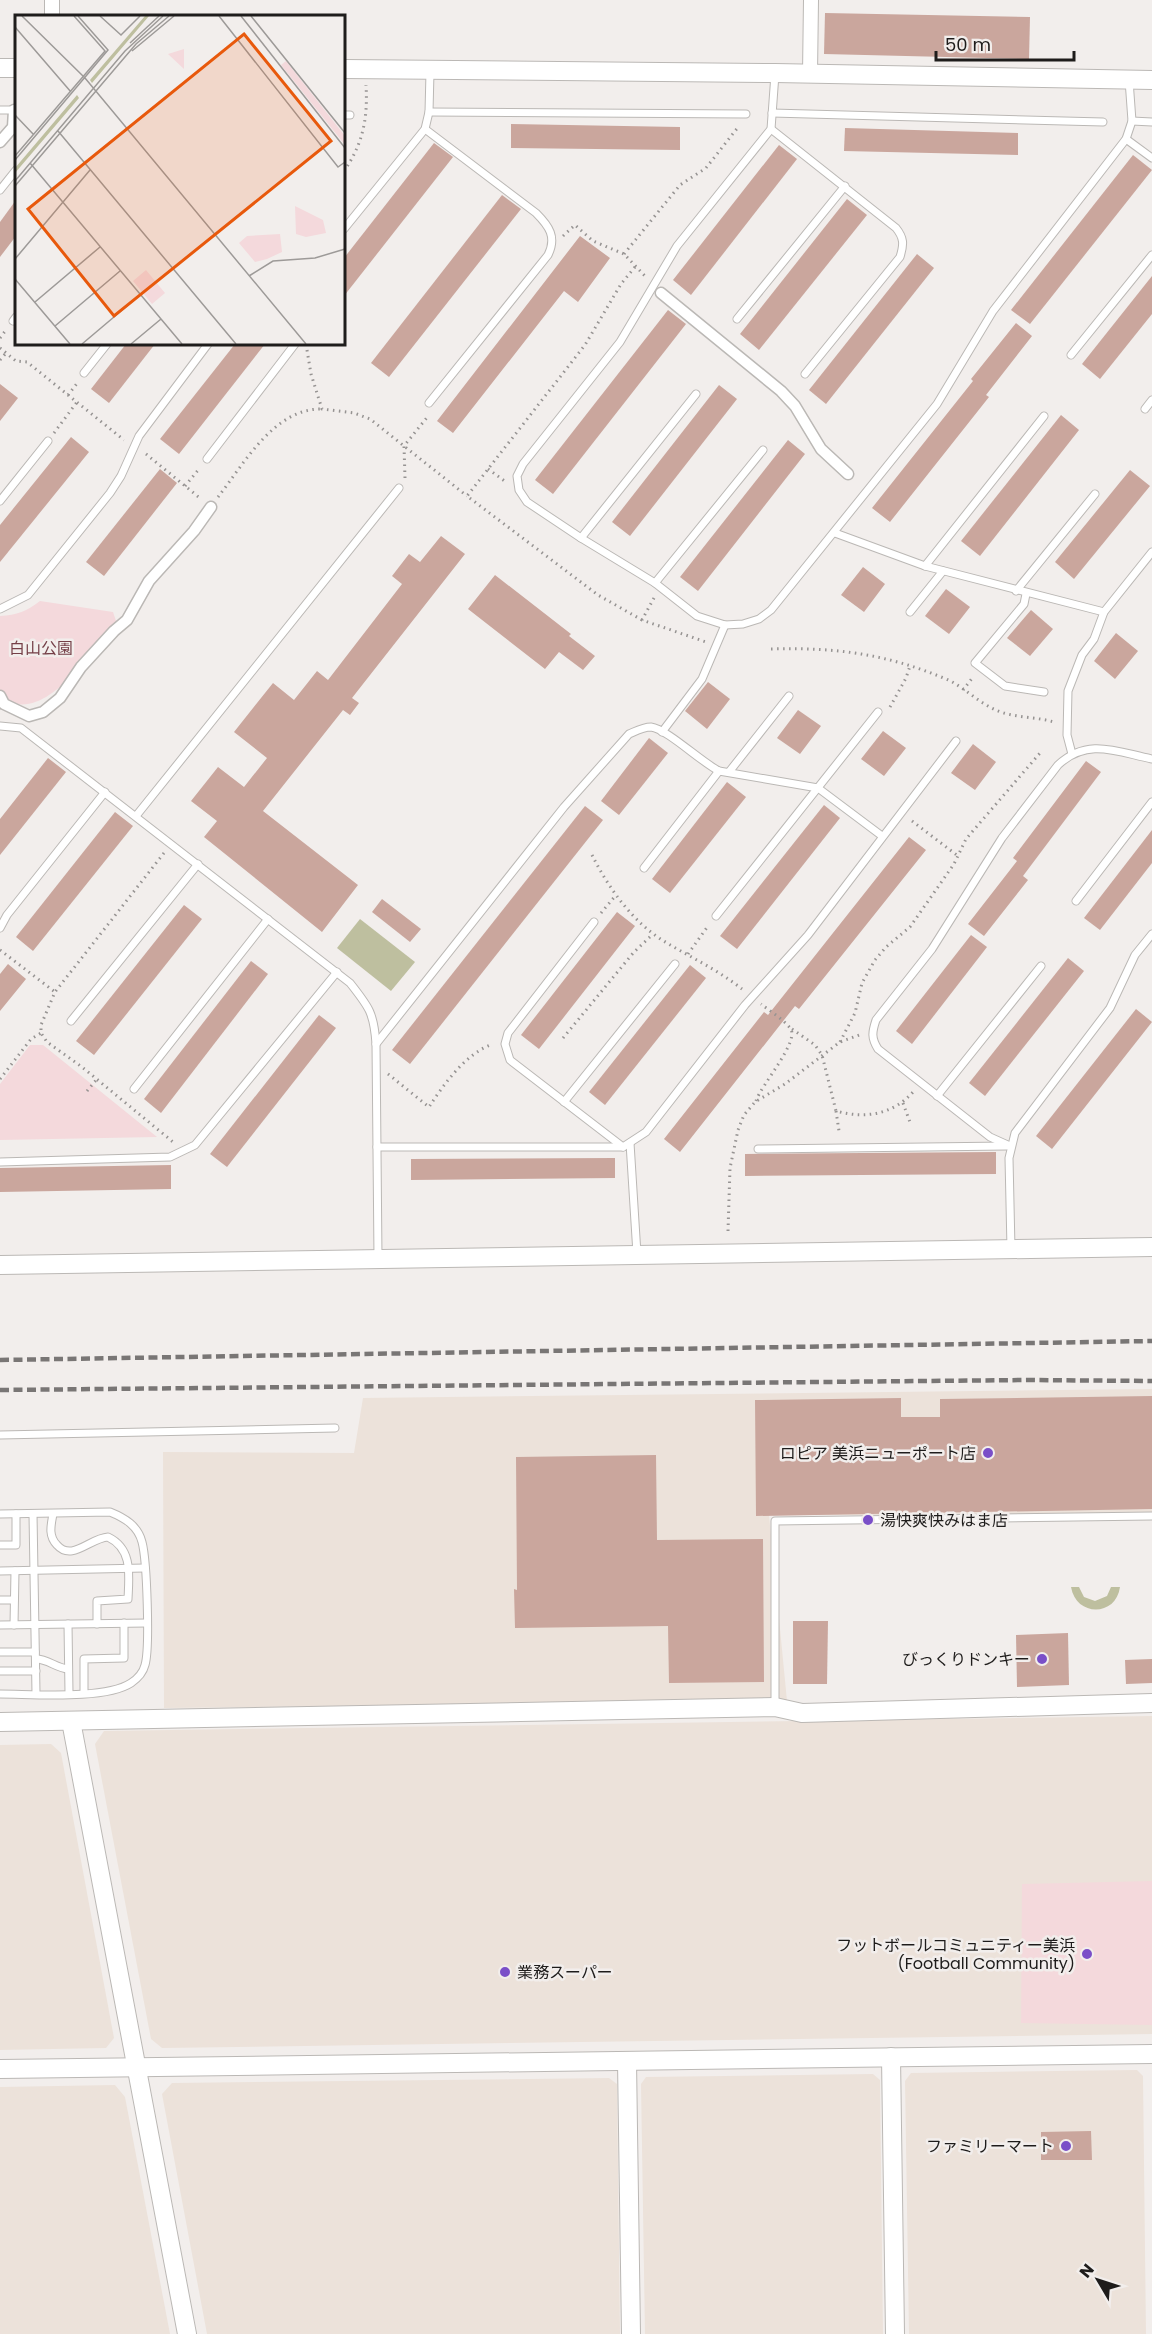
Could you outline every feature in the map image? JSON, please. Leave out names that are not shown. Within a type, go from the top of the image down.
[{"type":"street","points":[[810,74],[811,0]]},
{"type":"street","points":[[345,69],[775,73],[1152,80]]},
{"type":"street","points":[[0,142],[13,127],[15,110]]},
{"type":"street","points":[[661,292],[781,391],[795,406],[821,449],[848,474]]},
{"type":"street","points":[[0,696],[4,704],[29,716],[43,712],[60,698],[81,667],[127,620],[149,580],[194,531],[211,507]]},
{"type":"street","points":[[0,1264],[1152,1247]]},
{"type":"street","points":[[0,1722],[775,1707],[802,1713],[1152,1703]]},
{"type":"street","points":[[71,1721],[187,2334]]},
{"type":"street","points":[[0,2069],[1152,2054]]},
{"type":"street","points":[[891,2057],[895,2334]]},
{"type":"street","points":[[627,2061],[631,2334]]},
{"type":"lane","points":[[345,228],[425,129],[429,112],[430,69]]},
{"type":"lane","points":[[775,73],[771,129],[677,246],[620,342],[523,464],[517,476],[519,490],[527,502],[655,583],[697,616],[725,625],[751,621],[771,610],[937,404],[993,311],[1126,139],[1132,121],[1129,80]]},
{"type":"lane","points":[[0,110],[15,110]]},
{"type":"lane","points":[[429,112],[745,116]]},
{"type":"lane","points":[[772,113],[1103,122]]},
{"type":"lane","points":[[1132,121],[1152,122]]},
{"type":"lane","points":[[425,129],[536,213],[548,225],[552,236],[552,246],[548,255],[429,403]]},
{"type":"lane","points":[[771,129],[896,228],[902,236],[904,245],[900,257],[805,374]]},
{"type":"lane","points":[[1126,139],[1152,158]]},
{"type":"lane","points":[[0,190],[15,171]]},
{"type":"lane","points":[[737,319],[845,186]]},
{"type":"lane","points":[[1071,355],[1152,255]]},
{"type":"lane","points":[[84,373],[106,345]]},
{"type":"lane","points":[[0,609],[28,596],[110,493],[121,476],[139,436],[207,345]]},
{"type":"lane","points":[[207,459],[295,345]]},
{"type":"lane","points":[[581,538],[696,394]]},
{"type":"lane","points":[[1145,409],[1152,400]]},
{"type":"lane","points":[[925,566],[1044,416]]},
{"type":"lane","points":[[0,501],[48,441]]},
{"type":"lane","points":[[655,583],[763,450]]},
{"type":"lane","points":[[136,816],[399,488]]},
{"type":"lane","points":[[1016,591],[1095,494]]},
{"type":"lane","points":[[835,533],[925,566],[1026,594],[1104,612]]},
{"type":"lane","points":[[1072,754],[1067,735],[1068,690],[1082,655],[1094,639],[1104,612],[1152,552]]},
{"type":"lane","points":[[909,612],[943,571]]},
{"type":"lane","points":[[1026,594],[1024,604],[975,663],[1005,686],[1044,692]]},
{"type":"lane","points":[[662,732],[702,679],[725,625]]},
{"type":"lane","points":[[729,772],[789,696]]},
{"type":"lane","points":[[716,916],[878,712]]},
{"type":"lane","points":[[0,726],[21,728],[105,792],[350,982],[371,1011],[376,1044],[378,1258]]},
{"type":"lane","points":[[376,1044],[564,807],[629,734],[642,728],[653,727],[662,732],[705,764],[719,771],[818,789],[882,836]]},
{"type":"lane","points":[[377,1147],[627,1145],[646,1132],[745,1005],[808,935],[956,741]]},
{"type":"lane","points":[[1010,1146],[990,1137],[878,1049],[873,1041],[872,1032],[876,1020],[932,949],[1002,838],[1058,765],[1072,754],[1097,747],[1152,759]]},
{"type":"lane","points":[[644,868],[719,771]]},
{"type":"lane","points":[[0,928],[7,915],[105,792]]},
{"type":"lane","points":[[1076,901],[1152,802]]},
{"type":"lane","points":[[71,1021],[198,864]]},
{"type":"lane","points":[[134,1089],[267,919]]},
{"type":"lane","points":[[594,922],[508,1033],[505,1044],[510,1060],[627,1145],[637,1254]]},
{"type":"lane","points":[[1011,1249],[1010,1146],[1015,1133],[1110,1008],[1135,955],[1152,934]]},
{"type":"lane","points":[[564,1101],[675,963]]},
{"type":"lane","points":[[937,1096],[1041,966]]},
{"type":"lane","points":[[0,1162],[170,1157],[195,1145],[337,972]]},
{"type":"lane","points":[[758,1149],[1010,1146]]},
{"type":"lane","points":[[0,1435],[335,1428]]},
{"type":"lane","points":[[0,1514],[110,1512],[123,1517],[136,1528],[142,1541],[147,1623],[145,1665],[138,1677],[116,1690],[84,1693],[0,1694]]},
{"type":"lane","points":[[0,1545],[16,1545],[16,1514]]},
{"type":"lane","points":[[33,1514],[36,1694]]},
{"type":"lane","points":[[52,1514],[50,1530],[52,1539],[66,1552],[76,1551],[94,1540],[108,1537],[120,1544],[126,1553],[129,1568],[128,1599],[98,1600],[97,1624]]},
{"type":"lane","points":[[775,1707],[775,1521],[1152,1516]]},
{"type":"lane","points":[[0,1571],[145,1568]]},
{"type":"lane","points":[[14,1625],[15,1571]]},
{"type":"lane","points":[[0,1600],[14,1600]]},
{"type":"lane","points":[[84,1693],[84,1659],[124,1658],[124,1623]]},
{"type":"lane","points":[[0,1625],[147,1623]]},
{"type":"lane","points":[[68,1624],[69,1693]]},
{"type":"lane","points":[[0,1652],[35,1655],[60,1669],[68,1669]]},
{"type":"lane","points":[[0,1671],[36,1671]]},
{"type":"path","points":[[345,169],[362,140],[367,104],[366,83]]},
{"type":"path","points":[[624,254],[680,185],[706,168],[745,116]]},
{"type":"path","points":[[552,236],[566,235],[574,225],[593,241],[624,254],[648,279]]},
{"type":"path","points":[[467,496],[585,345],[621,284],[635,267]]},
{"type":"path","points":[[306,345],[310,374],[322,409]]},
{"type":"path","points":[[0,348],[16,361],[27,362],[130,444]]},
{"type":"path","points":[[0,360],[6,353]]},
{"type":"path","points":[[48,441],[77,402]]},
{"type":"path","points":[[399,488],[405,484],[404,446],[435,407],[429,403]]},
{"type":"path","points":[[143,452],[211,507],[270,432],[289,417],[312,409],[354,413],[370,419],[598,596],[642,620],[711,643]]},
{"type":"path","points":[[185,486],[207,459]]},
{"type":"path","points":[[488,469],[510,483]]},
{"type":"path","points":[[642,620],[656,595]]},
{"type":"path","points":[[771,649],[836,649],[870,654],[948,680],[986,706],[1002,712],[1040,717],[1067,725]]},
{"type":"path","points":[[878,712],[889,708],[910,666]]},
{"type":"path","points":[[840,1042],[855,1012],[862,983],[875,960],[886,947],[910,927],[958,856],[966,839],[1021,778],[1040,753]]},
{"type":"path","points":[[901,812],[958,856]]},
{"type":"path","points":[[592,855],[616,895],[653,934],[726,976],[746,992]]},
{"type":"path","points":[[594,922],[616,895]]},
{"type":"path","points":[[688,954],[716,916]]},
{"type":"path","points":[[563,1038],[634,952],[653,934]]},
{"type":"path","points":[[0,950],[55,992]]},
{"type":"path","points":[[757,1001],[815,1045],[822,1055],[839,1131]]},
{"type":"path","points":[[755,1102],[759,1090],[790,1046],[793,1036],[792,1029]]},
{"type":"path","points":[[728,1231],[730,1168],[738,1130],[744,1115],[755,1102],[785,1084],[840,1042],[872,1032]]},
{"type":"path","points":[[0,1079],[31,1039],[41,1033]]},
{"type":"path","points":[[384,1071],[429,1107],[444,1085],[469,1059],[488,1046],[496,1043],[505,1044]]},
{"type":"path","points":[[87,1091],[97,1079]]},
{"type":"path","points":[[836,1111],[848,1114],[877,1114],[903,1103],[920,1083]]},
{"type":"path","points":[[903,1103],[910,1125]]},
{"type":"shaded area","points":[[360,919],[415,962],[391,991],[337,948]]},
{"type":"shaded area","points":[[1152,1389],[1152,1515],[769,1515],[787,1701],[164,1708],[163,1452],[354,1453],[363,1398]]},
{"type":"shaded area","points":[[1071,1587],[1079,1587],[1084,1597],[1095,1601],[1107,1596],[1111,1587],[1120,1587],[1117,1597],[1111,1604],[1096,1610],[1080,1604],[1074,1597]]},
{"type":"shaded area","points":[[1152,1716],[1152,2034],[162,2048],[151,2039],[95,1744],[104,1731]]},
{"type":"shaded area","points":[[51,1744],[61,1753],[114,2038],[106,2048],[0,2050],[0,1745]]},
{"type":"shaded area","points":[[1137,2070],[1143,2076],[1146,2334],[909,2334],[905,2081],[911,2073]]},
{"type":"shaded area","points":[[873,2074],[880,2080],[883,2334],[645,2334],[641,2084],[646,2077]]},
{"type":"shaded area","points":[[609,2078],[617,2084],[620,2334],[207,2334],[162,2094],[172,2083]]},
{"type":"shaded area","points":[[115,2085],[125,2097],[170,2334],[0,2334],[0,2087]]},
{"type":"green space","name":"白山公園","points":[[40,601],[113,612],[116,621],[60,687],[32,703],[17,704],[7,700],[0,690],[0,616],[22,612]]},
{"type":"green space","points":[[30,1045],[43,1045],[157,1137],[0,1140],[0,1084]]},
{"type":"green space","name":"フットボールコミュニティー美浜 (Football Community)","points":[[1152,1881],[1152,2025],[1021,2023],[1022,1884]]},
{"type":"building","points":[[825,13],[1030,17],[1029,59],[824,54]]},
{"type":"building","points":[[511,124],[680,127],[680,150],[511,148]]},
{"type":"building","points":[[845,128],[1018,133],[1018,155],[844,151]]},
{"type":"building","points":[[434,143],[453,157],[345,295],[345,257]]},
{"type":"building","points":[[779,145],[797,159],[691,295],[673,280]]},
{"type":"building","points":[[1133,155],[1152,170],[1030,324],[1011,310]]},
{"type":"building","points":[[502,195],[521,209],[389,377],[371,363]]},
{"type":"building","points":[[847,199],[867,215],[759,350],[740,334]]},
{"type":"building","points":[[15,201],[15,237],[0,257],[0,222]]},
{"type":"building","points":[[580,236],[610,258],[578,302],[564,291],[453,433],[437,421]]},
{"type":"building","points":[[917,254],[934,268],[826,404],[809,390]]},
{"type":"building","points":[[1152,276],[1152,314],[1100,379],[1082,364]]},
{"type":"building","points":[[668,310],[686,324],[553,494],[535,480]]},
{"type":"building","points":[[1016,323],[1032,336],[986,395],[989,397],[890,522],[872,508]]},
{"type":"building","points":[[125,345],[154,345],[109,403],[91,389]]},
{"type":"building","points":[[234,345],[264,345],[179,454],[160,439]]},
{"type":"building","points":[[0,384],[18,398],[0,421]]},
{"type":"building","points":[[719,385],[737,399],[630,536],[612,522]]},
{"type":"building","points":[[1061,415],[1079,430],[980,556],[961,541]]},
{"type":"building","points":[[71,437],[89,452],[0,562],[0,525]]},
{"type":"building","points":[[788,440],[805,454],[698,591],[680,577]]},
{"type":"building","points":[[160,469],[177,483],[104,576],[86,562]]},
{"type":"building","points":[[1130,470],[1150,486],[1074,579],[1055,562]]},
{"type":"building","points":[[441,536],[465,554],[352,698],[359,703],[350,715],[343,710],[263,811],[358,885],[322,932],[204,837],[217,821],[191,801],[218,767],[244,787],[267,758],[234,732],[273,683],[294,700],[317,671],[328,680],[402,584],[392,576],[409,554],[420,562]]},
{"type":"building","points":[[863,567],[885,584],[864,612],[841,595]]},
{"type":"building","points":[[495,575],[571,634],[569,636],[595,656],[583,670],[559,652],[545,669],[468,609]]},
{"type":"building","points":[[946,589],[970,607],[949,634],[925,616]]},
{"type":"building","points":[[1031,610],[1053,629],[1030,656],[1007,638]]},
{"type":"building","points":[[1116,633],[1138,651],[1115,679],[1094,661]]},
{"type":"building","points":[[708,682],[730,699],[707,729],[685,711]]},
{"type":"building","points":[[798,710],[821,726],[800,754],[777,738]]},
{"type":"building","points":[[883,731],[906,748],[884,776],[861,759]]},
{"type":"building","points":[[649,738],[668,753],[619,815],[601,801]]},
{"type":"building","points":[[973,744],[996,762],[975,790],[951,773]]},
{"type":"building","points":[[48,758],[66,772],[0,855],[0,819]]},
{"type":"building","points":[[1086,761],[1101,772],[1023,876],[1028,880],[984,936],[968,924],[1017,861],[1013,858]]},
{"type":"building","points":[[727,782],[746,797],[670,893],[652,879]]},
{"type":"building","points":[[824,805],[840,818],[737,949],[720,936]]},
{"type":"building","points":[[585,806],[603,820],[410,1064],[392,1050]]},
{"type":"building","points":[[115,812],[133,826],[33,951],[16,937]]},
{"type":"building","points":[[1152,830],[1152,863],[1100,930],[1084,918]]},
{"type":"building","points":[[909,837],[926,850],[799,1009],[795,1006],[680,1152],[664,1139],[764,1012],[768,1015]]},
{"type":"building","points":[[382,899],[421,929],[410,942],[372,912]]},
{"type":"building","points":[[184,905],[202,919],[94,1055],[76,1041]]},
{"type":"building","points":[[617,912],[635,926],[539,1049],[521,1035]]},
{"type":"building","points":[[971,935],[987,947],[912,1044],[896,1031]]},
{"type":"building","points":[[1068,958],[1084,971],[985,1096],[969,1083]]},
{"type":"building","points":[[251,961],[268,974],[161,1113],[144,1099]]},
{"type":"building","points":[[8,964],[26,979],[0,1011],[0,974]]},
{"type":"building","points":[[690,965],[706,978],[605,1105],[589,1092]]},
{"type":"building","points":[[1136,1009],[1152,1022],[1052,1149],[1036,1136]]},
{"type":"building","points":[[319,1015],[336,1028],[227,1167],[210,1154]]},
{"type":"building","points":[[996,1152],[996,1174],[745,1176],[745,1154]]},
{"type":"building","points":[[615,1158],[615,1178],[411,1180],[411,1159]]},
{"type":"building","points":[[171,1165],[171,1189],[0,1192],[0,1168]]},
{"type":"building","points":[[1152,1396],[1152,1509],[756,1516],[755,1400],[901,1398],[901,1417],[940,1417],[940,1399]]},
{"type":"building","points":[[656,1455],[657,1540],[763,1539],[764,1682],[669,1683],[668,1626],[515,1628],[516,1457]]},
{"type":"building","points":[[793,1621],[828,1621],[827,1684],[793,1684]]},
{"type":"building","points":[[1068,1633],[1069,1685],[1017,1687],[1016,1635]]},
{"type":"building","points":[[1152,1659],[1152,1683],[1126,1684],[1125,1660]]},
{"type":"building","name":"ファミリーマート","points":[[1091,2131],[1092,2160],[1041,2160],[1041,2132]]},
{"type":"railway","points":[[0,1360],[1152,1341]]},
{"type":"railway","points":[[0,1390],[1026,1380],[1152,1381]]},
{"type":"place","name":"ロピア 美浜ニューポート店","points":[[988,1453]]},
{"type":"place","name":"湯快爽快みはま店","points":[[868,1520]]},
{"type":"place","name":"びっくりドンキー","points":[[1042,1659]]},
{"type":"place","name":"フットボールコミュニティー美浜 (Football Community)","points":[[1087,1954]]},
{"type":"place","name":"業務スーパー","points":[[505,1972]]},
{"type":"place","name":"ファミリーマート","points":[[1066,2146]]}]
